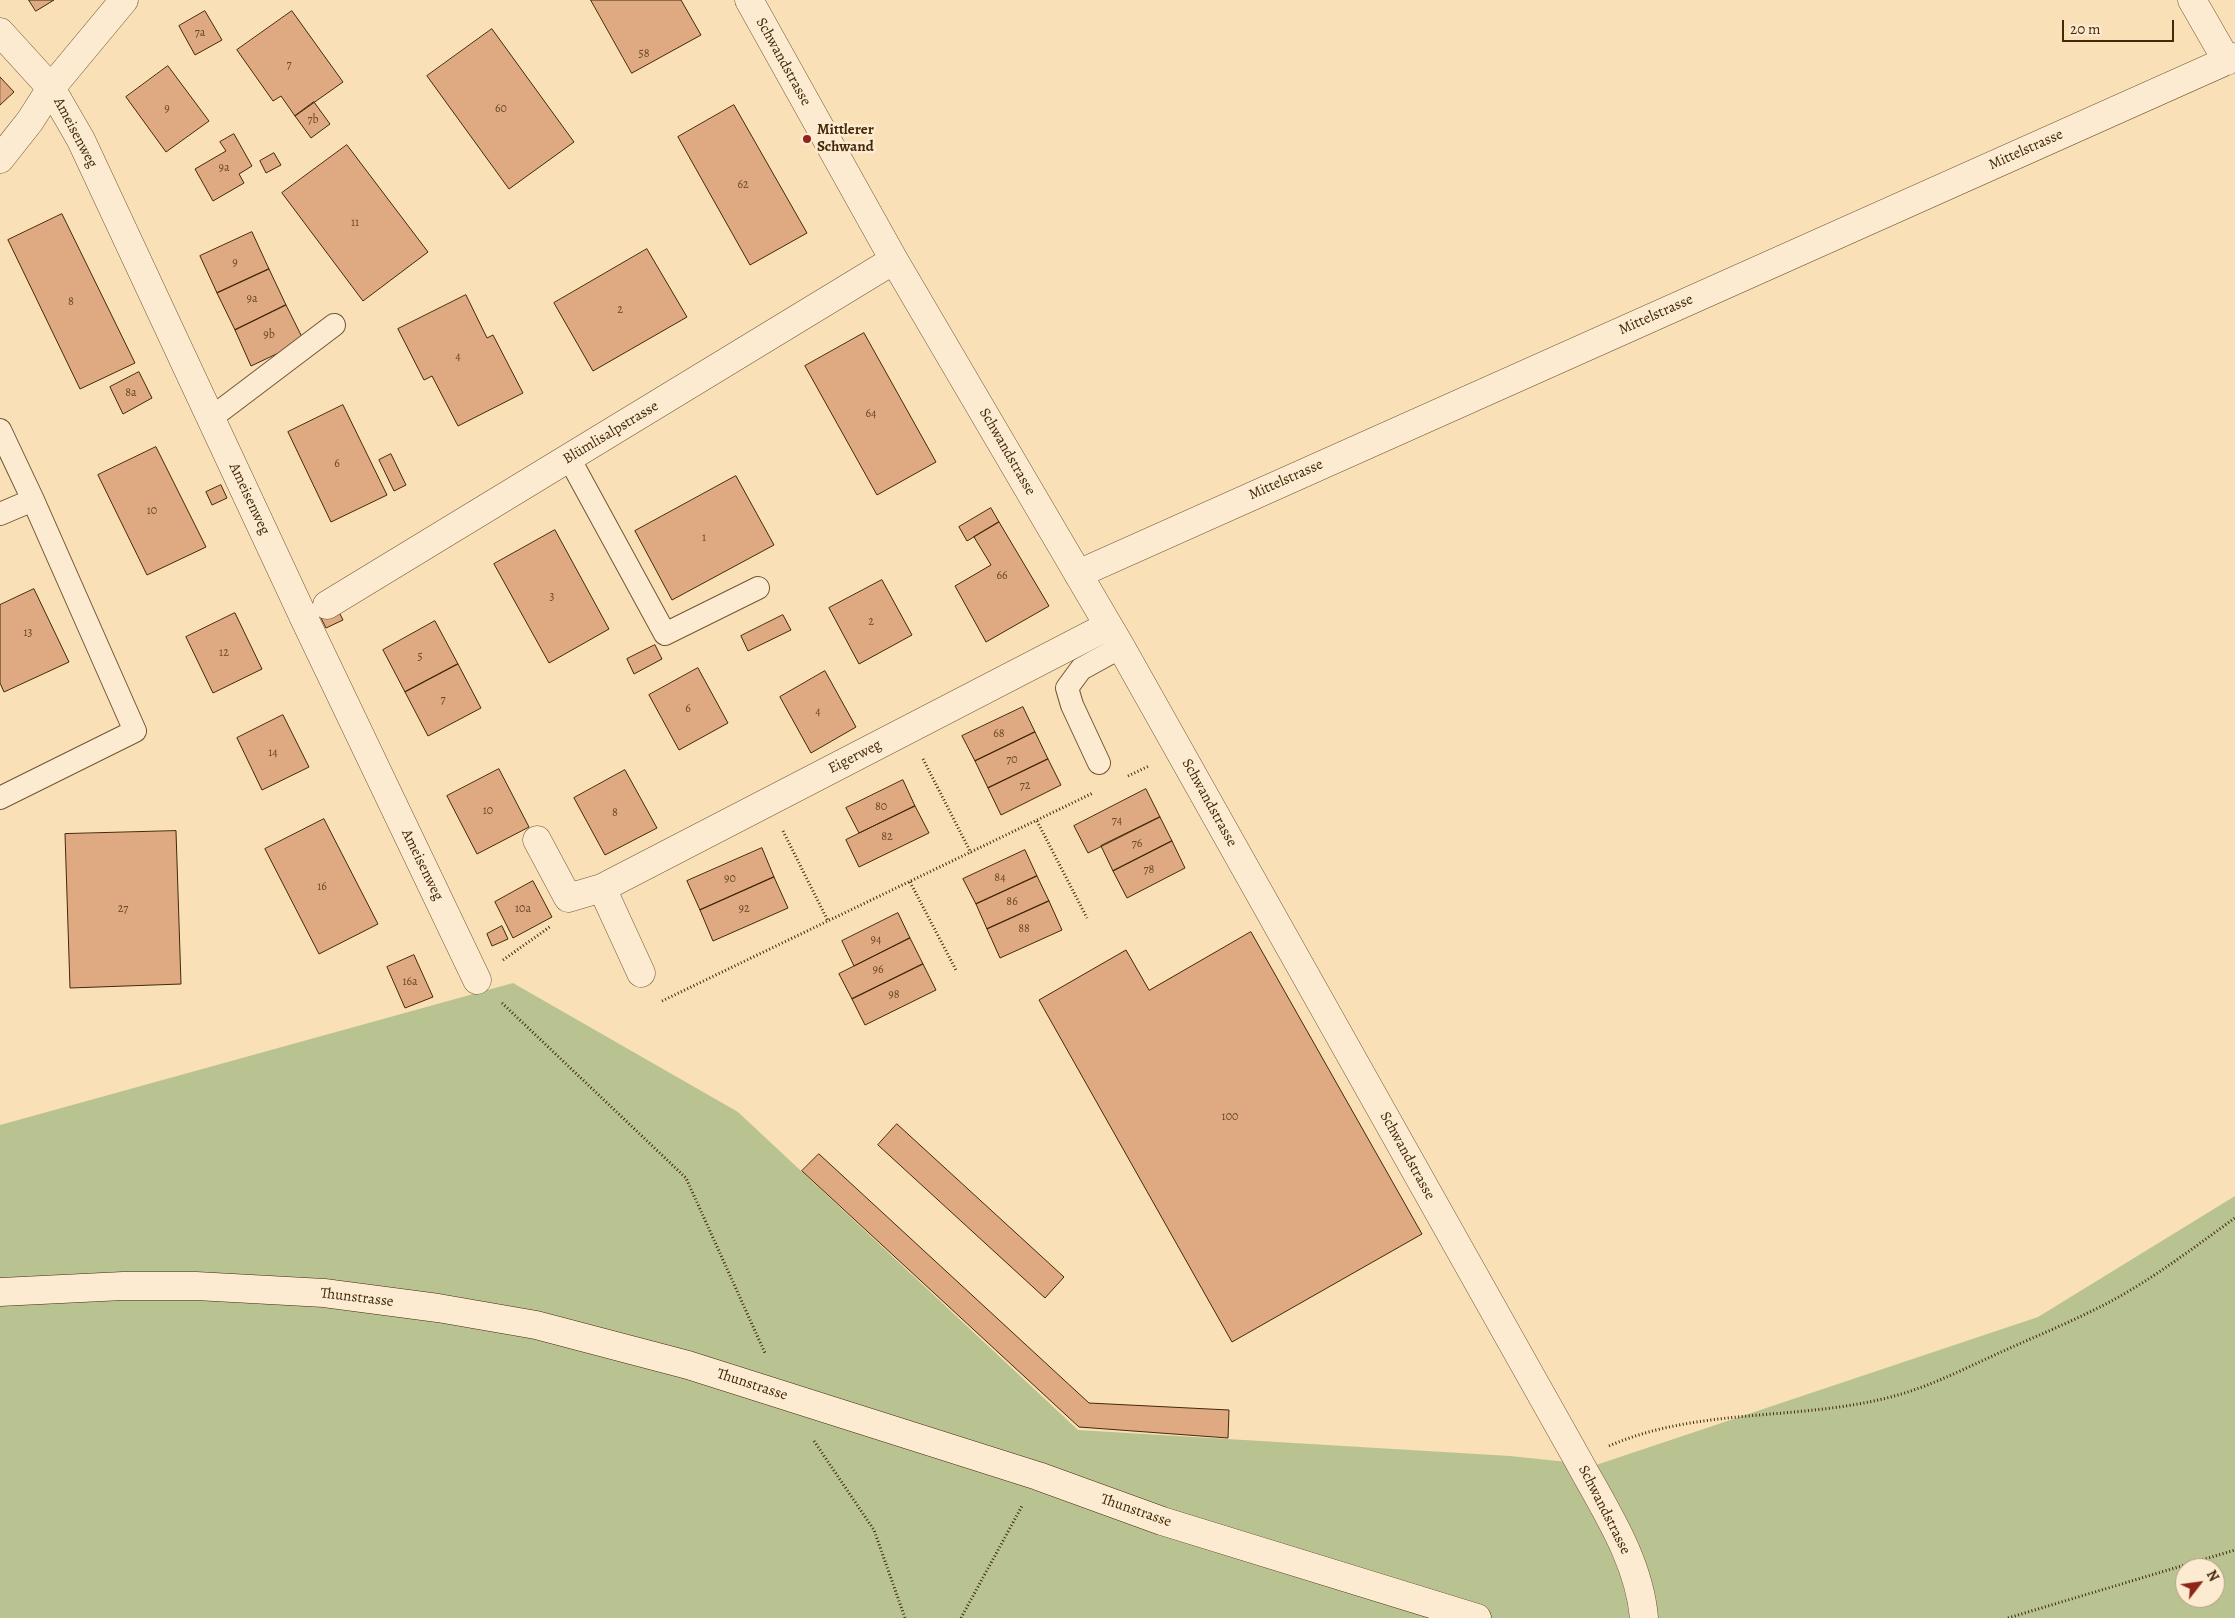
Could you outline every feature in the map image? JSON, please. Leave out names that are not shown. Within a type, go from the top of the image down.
[{"type":"street","points":[[0,158],[30,121],[51,88],[124,0]]},
{"type":"street","name":"Schwandstrasse","points":[[749,0],[894,260],[1078,574],[1179,751],[1578,1460],[1624,1547],[1635,1575],[1644,1618]]},
{"type":"street","points":[[2192,0],[2231,59]]},
{"type":"street","name":"Ameisenweg","points":[[0,32],[51,88],[81,140],[477,980]]},
{"type":"street","name":"Mittelstrasse","points":[[1078,574],[2231,59]]},
{"type":"street","name":"Blümlisalpstrasse","points":[[327,605],[894,260]]},
{"type":"street","name":"Eigerweg","points":[[568,898],[602,888],[908,729],[1114,637]]},
{"type":"street","points":[[538,840],[568,898]]},
{"type":"street","points":[[602,888],[642,973]]},
{"type":"street","name":"Thunstrasse","points":[[0,1292],[122,1286],[196,1286],[324,1293],[438,1308],[536,1325],[688,1365],[1038,1476],[1162,1521],[1477,1618]]},
{"type":"lane","points":[[211,418],[334,325]]},
{"type":"lane","points":[[0,430],[135,731],[0,798]]},
{"type":"lane","points":[[569,458],[665,634],[758,588]]},
{"type":"lane","points":[[0,514],[33,500]]},
{"type":"lane","points":[[1099,763],[1072,705],[1067,688],[1081,669],[1114,637]]},
{"type":"path","points":[[908,729],[970,853]]},
{"type":"path","points":[[1126,777],[1179,751]]},
{"type":"path","points":[[642,973],[656,1004],[1099,790]]},
{"type":"path","points":[[769,801],[828,921]]},
{"type":"path","points":[[1037,821],[1087,918]]},
{"type":"path","points":[[910,882],[956,970]]},
{"type":"path","points":[[568,898],[566,914],[477,980],[686,1178],[783,1395],[874,1530],[905,1618]]},
{"type":"path","points":[[1578,1460],[1630,1437],[1680,1424],[1844,1405],[1898,1395],[1947,1377],[2081,1317],[2142,1284],[2235,1218]]},
{"type":"path","points":[[962,1618],[1038,1476]]},
{"type":"path","points":[[2008,1618],[2235,1550]]},
{"type":"green space","points":[[513,983],[738,1112],[1078,1430],[1510,1456],[1596,1465],[2038,1317],[2235,1196],[2235,1618],[0,1618],[0,1125]]},
{"type":"building","points":[[29,0],[54,0],[36,11]]},
{"type":"building","points":[[591,0],[681,0],[701,35],[632,73]]},
{"type":"building","points":[[205,11],[222,40],[195,55],[179,26]]},
{"type":"building","points":[[292,11],[343,82],[295,116],[281,96],[273,101],[237,50]]},
{"type":"building","points":[[492,29],[574,142],[509,189],[427,76]]},
{"type":"building","points":[[168,66],[209,121],[166,152],[126,97]]},
{"type":"building","points":[[0,77],[14,92],[0,105]]},
{"type":"building","points":[[314,102],[330,124],[311,138],[295,116]]},
{"type":"building","points":[[734,105],[807,233],[750,265],[678,137]]},
{"type":"building","points":[[234,134],[252,166],[239,174],[244,183],[213,201],[195,169],[226,151],[220,142]]},
{"type":"building","points":[[347,145],[428,252],[363,301],[282,193]]},
{"type":"building","points":[[274,153],[281,165],[266,173],[260,161]]},
{"type":"building","points":[[62,214],[135,363],[80,389],[8,240]]},
{"type":"building","points":[[252,232],[269,269],[217,293],[200,256]]},
{"type":"building","points":[[647,249],[687,317],[593,371],[554,303]]},
{"type":"building","points":[[269,269],[286,305],[235,330],[217,293]]},
{"type":"building","points":[[466,295],[487,338],[493,335],[523,393],[458,426],[432,376],[424,380],[398,329]]},
{"type":"building","points":[[286,305],[304,341],[251,366],[235,330]]},
{"type":"building","points":[[864,333],[936,462],[877,495],[805,366]]},
{"type":"building","points":[[139,372],[152,398],[123,414],[110,387]]},
{"type":"building","points":[[343,405],[387,495],[331,522],[288,432]]},
{"type":"building","points":[[156,447],[206,547],[147,575],[98,475]]},
{"type":"building","points":[[391,454],[406,485],[394,491],[379,460]]},
{"type":"building","points":[[736,476],[774,545],[672,600],[635,531]]},
{"type":"building","points":[[221,485],[227,498],[212,505],[206,492]]},
{"type":"building","points":[[991,508],[999,522],[967,541],[959,527]]},
{"type":"building","points":[[999,522],[1049,606],[986,642],[955,586],[991,565],[974,537]]},
{"type":"building","points":[[555,530],[609,629],[549,663],[494,564]]},
{"type":"building","points":[[882,580],[912,635],[859,664],[829,608]]},
{"type":"building","points":[[34,589],[69,662],[4,692],[0,683],[0,605]]},
{"type":"building","points":[[337,608],[343,620],[326,628],[320,616]]},
{"type":"building","points":[[235,613],[262,669],[213,693],[186,637]]},
{"type":"building","points":[[783,615],[791,630],[748,651],[741,636]]},
{"type":"building","points":[[435,621],[458,664],[405,692],[383,650]]},
{"type":"building","points":[[655,645],[662,659],[634,674],[627,659]]},
{"type":"building","points":[[458,664],[481,708],[428,736],[405,692]]},
{"type":"building","points":[[698,668],[728,723],[679,750],[649,695]]},
{"type":"building","points":[[825,671],[856,727],[811,753],[780,697]]},
{"type":"building","points":[[1023,707],[1035,732],[975,761],[962,736]]},
{"type":"building","points":[[283,715],[309,767],[262,790],[237,738]]},
{"type":"building","points":[[1035,732],[1048,759],[988,788],[975,761]]},
{"type":"building","points":[[1048,759],[1061,785],[1001,815],[988,788]]},
{"type":"building","points":[[499,769],[529,827],[477,854],[447,796]]},
{"type":"building","points":[[625,770],[657,828],[605,855],[574,798]]},
{"type":"building","points":[[903,780],[915,806],[859,833],[846,808]]},
{"type":"building","points":[[1146,789],[1160,817],[1088,853],[1074,826]]},
{"type":"building","points":[[915,806],[929,833],[859,867],[846,840]]},
{"type":"building","points":[[1160,817],[1172,841],[1113,871],[1101,846]]},
{"type":"building","points":[[324,819],[378,924],[319,954],[265,849]]},
{"type":"building","points":[[176,831],[181,984],[70,988],[65,834]]},
{"type":"building","points":[[1172,841],[1185,868],[1127,898],[1113,871]]},
{"type":"building","points":[[762,848],[774,877],[700,910],[687,881]]},
{"type":"building","points":[[1025,850],[1037,876],[976,904],[963,879]]},
{"type":"building","points":[[1037,876],[1049,901],[987,929],[976,904]]},
{"type":"building","points":[[774,877],[788,908],[713,941],[700,910]]},
{"type":"building","points":[[533,881],[552,917],[513,938],[495,902]]},
{"type":"building","points":[[1049,901],[1062,930],[1000,958],[987,929]]},
{"type":"building","points":[[898,913],[910,938],[854,966],[842,941]]},
{"type":"building","points":[[502,926],[508,939],[492,946],[487,934]]},
{"type":"building","points":[[1251,932],[1422,1234],[1232,1342],[1039,1000],[1126,950],[1149,990]]},
{"type":"building","points":[[910,938],[923,964],[852,999],[839,974]]},
{"type":"building","points":[[414,955],[433,997],[405,1008],[387,967]]},
{"type":"building","points":[[923,964],[936,990],[865,1025],[852,999]]},
{"type":"building","points":[[897,1124],[1064,1277],[1045,1298],[878,1145]]},
{"type":"building","points":[[819,1154],[1089,1403],[1229,1410],[1228,1438],[1079,1427],[802,1171]]},
{"type":"place","name":"Mittlerer Schwand","points":[[807,139]]}]
